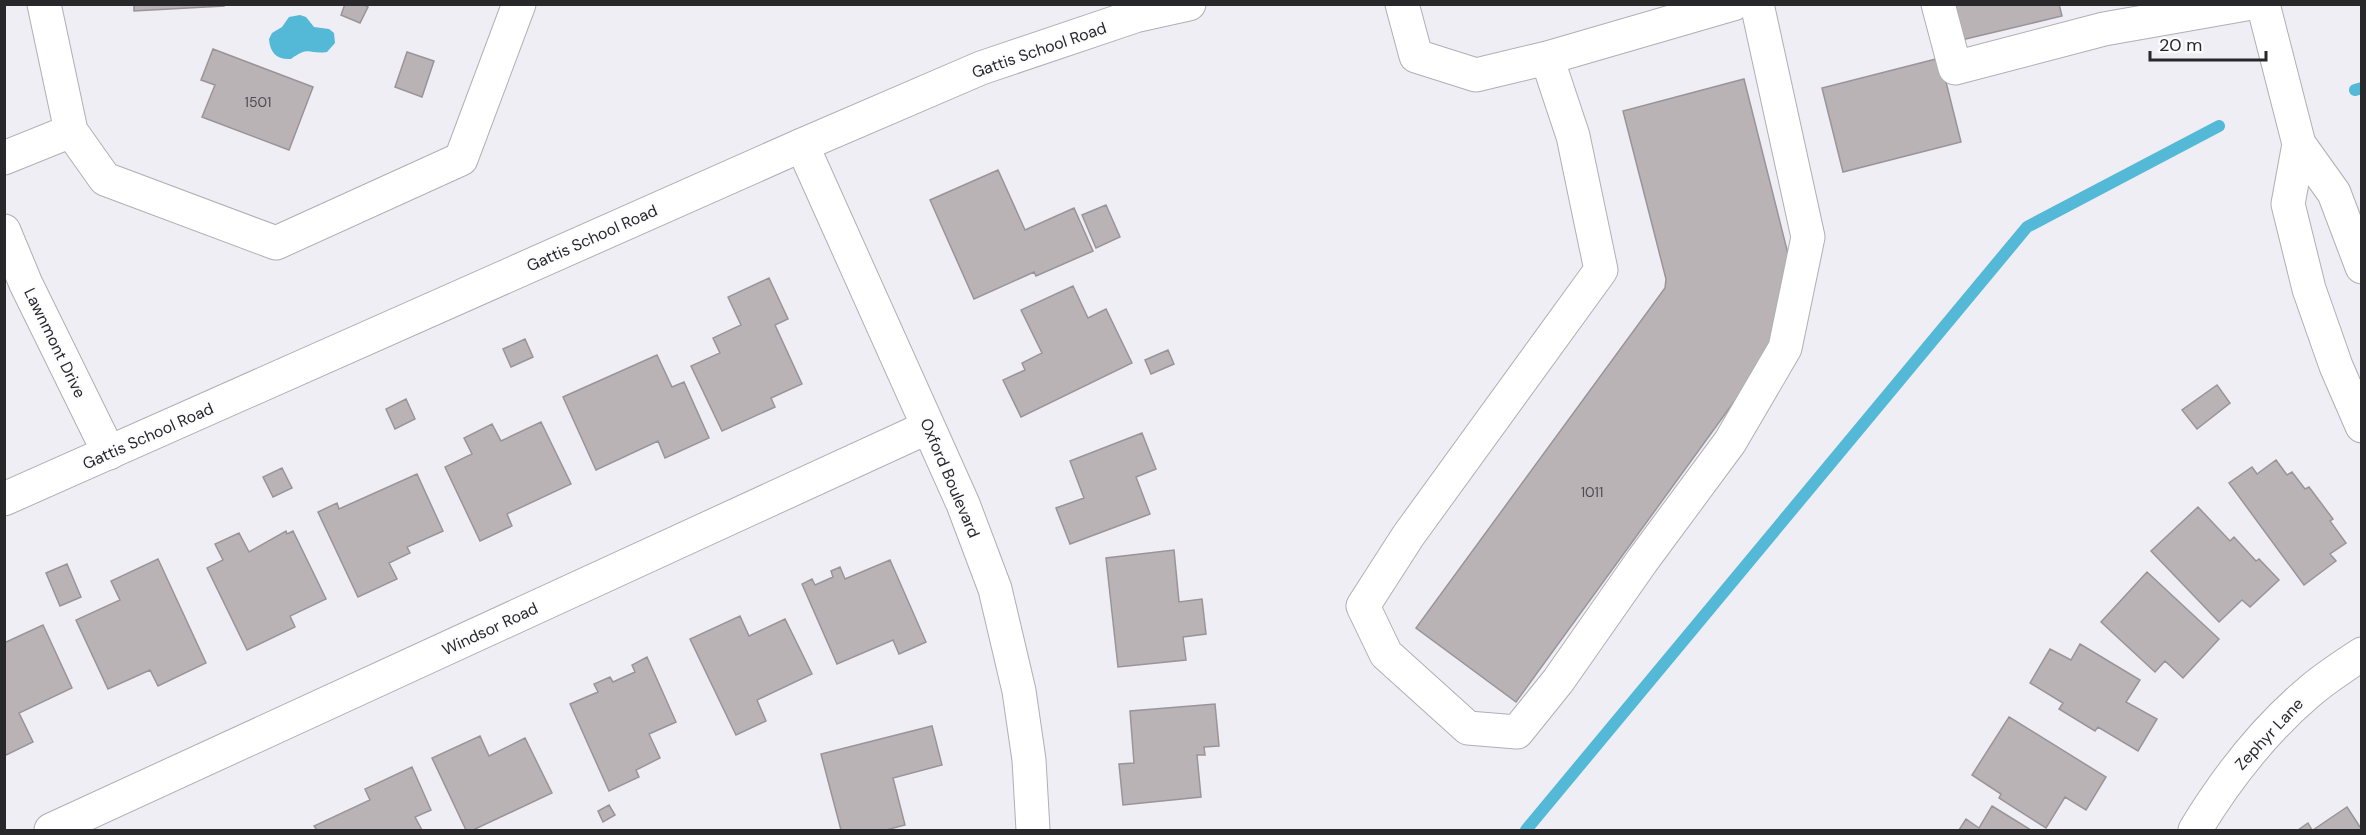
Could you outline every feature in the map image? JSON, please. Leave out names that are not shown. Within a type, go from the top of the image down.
[{"type":"street","points":[[44,4],[71,131],[105,179],[276,243],[461,159],[519,4]]},
{"type":"street","name":"Gattis School Road","points":[[4,499],[802,145],[981,69],[1136,10],[1189,4]]},
{"type":"street","points":[[1402,4],[1416,56],[1476,75],[1547,58],[1733,4]]},
{"type":"street","points":[[1547,58],[1573,136],[1601,270],[1408,536],[1363,606],[1386,654],[1468,728],[1517,732],[1558,681],[1642,561],[1730,442],[1785,348],[1808,237],[1757,4]]},
{"type":"street","points":[[1938,4],[1954,68],[2101,17],[2246,4]]},
{"type":"street","points":[[2263,4],[2300,144],[2334,193],[2361,267]]},
{"type":"street","points":[[4,158],[71,131]]},
{"type":"street","points":[[2300,144],[2288,204],[2308,289],[2361,426]]},
{"type":"street","name":"Oxford Boulevard","points":[[802,145],[963,504],[995,589],[1019,691],[1029,759],[1033,831]]},
{"type":"street","name":"Lawnmont Drive","points":[[4,231],[26,284],[109,453]]},
{"type":"street","name":"Windsor Road","points":[[51,831],[928,427]]},
{"type":"street","name":"Zephyr Lane","points":[[2194,831],[2221,789],[2262,738],[2309,691],[2361,654]]},
{"type":"water","points":[[300,15],[306,17],[314,27],[329,29],[334,33],[335,43],[327,52],[306,51],[291,59],[278,57],[270,44],[269,39],[272,33],[282,27],[289,17]]},
{"type":"building","points":[[134,4],[224,4],[224,6],[134,11]]},
{"type":"building","points":[[345,4],[362,4],[368,7],[360,23],[341,15]]},
{"type":"building","points":[[1949,4],[2059,4],[2062,16],[1957,41]]},
{"type":"building","points":[[213,49],[313,87],[289,150],[202,117],[215,85],[201,80]]},
{"type":"building","points":[[407,52],[434,61],[422,97],[395,87]]},
{"type":"building","points":[[1940,58],[1961,142],[1843,172],[1822,88]]},
{"type":"building","points":[[1744,79],[1788,254],[1768,355],[1516,702],[1416,628],[1665,288],[1666,279],[1623,111]]},
{"type":"building","points":[[998,170],[1025,230],[1074,208],[1093,251],[1036,276],[1034,272],[974,299],[930,200]]},
{"type":"building","points":[[1106,205],[1120,237],[1096,248],[1082,215]]},
{"type":"building","points":[[769,278],[788,319],[775,325],[802,384],[771,398],[775,407],[722,431],[691,366],[720,353],[713,338],[741,325],[728,297]]},
{"type":"building","points":[[1073,286],[1088,318],[1106,309],[1132,363],[1021,417],[1003,380],[1025,370],[1022,363],[1042,353],[1021,310]]},
{"type":"building","points":[[525,339],[533,357],[511,367],[503,349]]},
{"type":"building","points":[[1168,350],[1174,364],[1151,374],[1145,360]]},
{"type":"building","points":[[657,355],[672,387],[684,382],[709,438],[665,458],[658,441],[596,470],[563,397]]},
{"type":"building","points":[[2217,385],[2230,403],[2197,429],[2182,410]]},
{"type":"building","points":[[406,399],[415,419],[395,429],[386,409]]},
{"type":"building","points":[[541,422],[571,484],[507,514],[512,526],[480,541],[445,467],[472,454],[464,438],[492,424],[501,441]]},
{"type":"building","points":[[1142,433],[1156,469],[1136,477],[1150,514],[1070,544],[1056,508],[1084,498],[1070,461]]},
{"type":"building","points":[[2276,460],[2287,475],[2292,472],[2305,489],[2309,487],[2333,519],[2330,521],[2346,543],[2330,554],[2336,561],[2304,585],[2229,483],[2252,467],[2257,474]]},
{"type":"building","points":[[282,468],[292,488],[273,497],[263,477]]},
{"type":"building","points":[[417,474],[443,531],[407,547],[410,553],[389,563],[397,579],[358,597],[318,512],[337,503],[339,509]]},
{"type":"building","points":[[2198,507],[2230,541],[2234,537],[2256,561],[2259,559],[2279,580],[2250,607],[2242,600],[2219,622],[2151,551]]},
{"type":"building","points":[[286,531],[287,534],[293,531],[326,599],[290,616],[295,627],[247,650],[207,568],[223,560],[215,544],[239,533],[249,552]]},
{"type":"building","points":[[1174,550],[1179,602],[1202,599],[1206,634],[1183,637],[1186,660],[1118,667],[1106,558]]},
{"type":"building","points":[[158,559],[206,663],[158,686],[150,670],[108,689],[76,620],[120,600],[111,581]]},
{"type":"building","points":[[890,560],[926,642],[899,654],[893,640],[837,664],[802,584],[812,579],[815,585],[833,577],[831,571],[840,567],[845,579]]},
{"type":"building","points":[[67,564],[81,597],[60,606],[46,573]]},
{"type":"building","points":[[2147,572],[2219,639],[2183,678],[2165,661],[2155,672],[2101,622]]},
{"type":"building","points":[[740,616],[749,636],[785,619],[812,674],[757,700],[766,721],[736,735],[690,639]]},
{"type":"building","points":[[43,625],[72,688],[19,713],[33,742],[4,756],[4,643]]},
{"type":"building","points":[[2080,644],[2140,680],[2126,702],[2157,719],[2138,751],[2098,727],[2095,731],[2059,709],[2063,703],[2030,683],[2050,649],[2071,660]]},
{"type":"building","points":[[647,657],[676,722],[649,734],[660,758],[636,770],[639,777],[609,791],[570,704],[598,692],[594,684],[610,677],[613,682],[635,672],[632,665]]},
{"type":"building","points":[[1215,704],[1219,746],[1204,747],[1205,755],[1197,755],[1201,797],[1123,805],[1119,764],[1134,763],[1130,711]]},
{"type":"building","points":[[2009,717],[2106,777],[2086,810],[2065,797],[2046,828],[1999,798],[2001,794],[1972,775]]},
{"type":"building","points":[[932,726],[942,765],[893,778],[905,825],[886,830],[841,830],[821,754]]},
{"type":"building","points":[[480,736],[489,756],[525,738],[552,793],[473,830],[466,830],[432,758]]},
{"type":"building","points":[[412,767],[431,810],[415,817],[422,830],[317,830],[314,826],[370,800],[365,789]]},
{"type":"building","points":[[609,805],[615,815],[603,822],[598,811]]},
{"type":"building","points":[[1992,806],[2031,830],[1959,830],[1966,819],[1979,828]]},
{"type":"building","points":[[2347,807],[2362,830],[2313,830]]},
{"type":"building","points":[[2308,823],[2312,830],[2298,830]]},
{"type":"waterway","points":[[2355,90],[2362,88]]},
{"type":"waterway","points":[[1526,830],[2027,227],[2219,126]]}]
